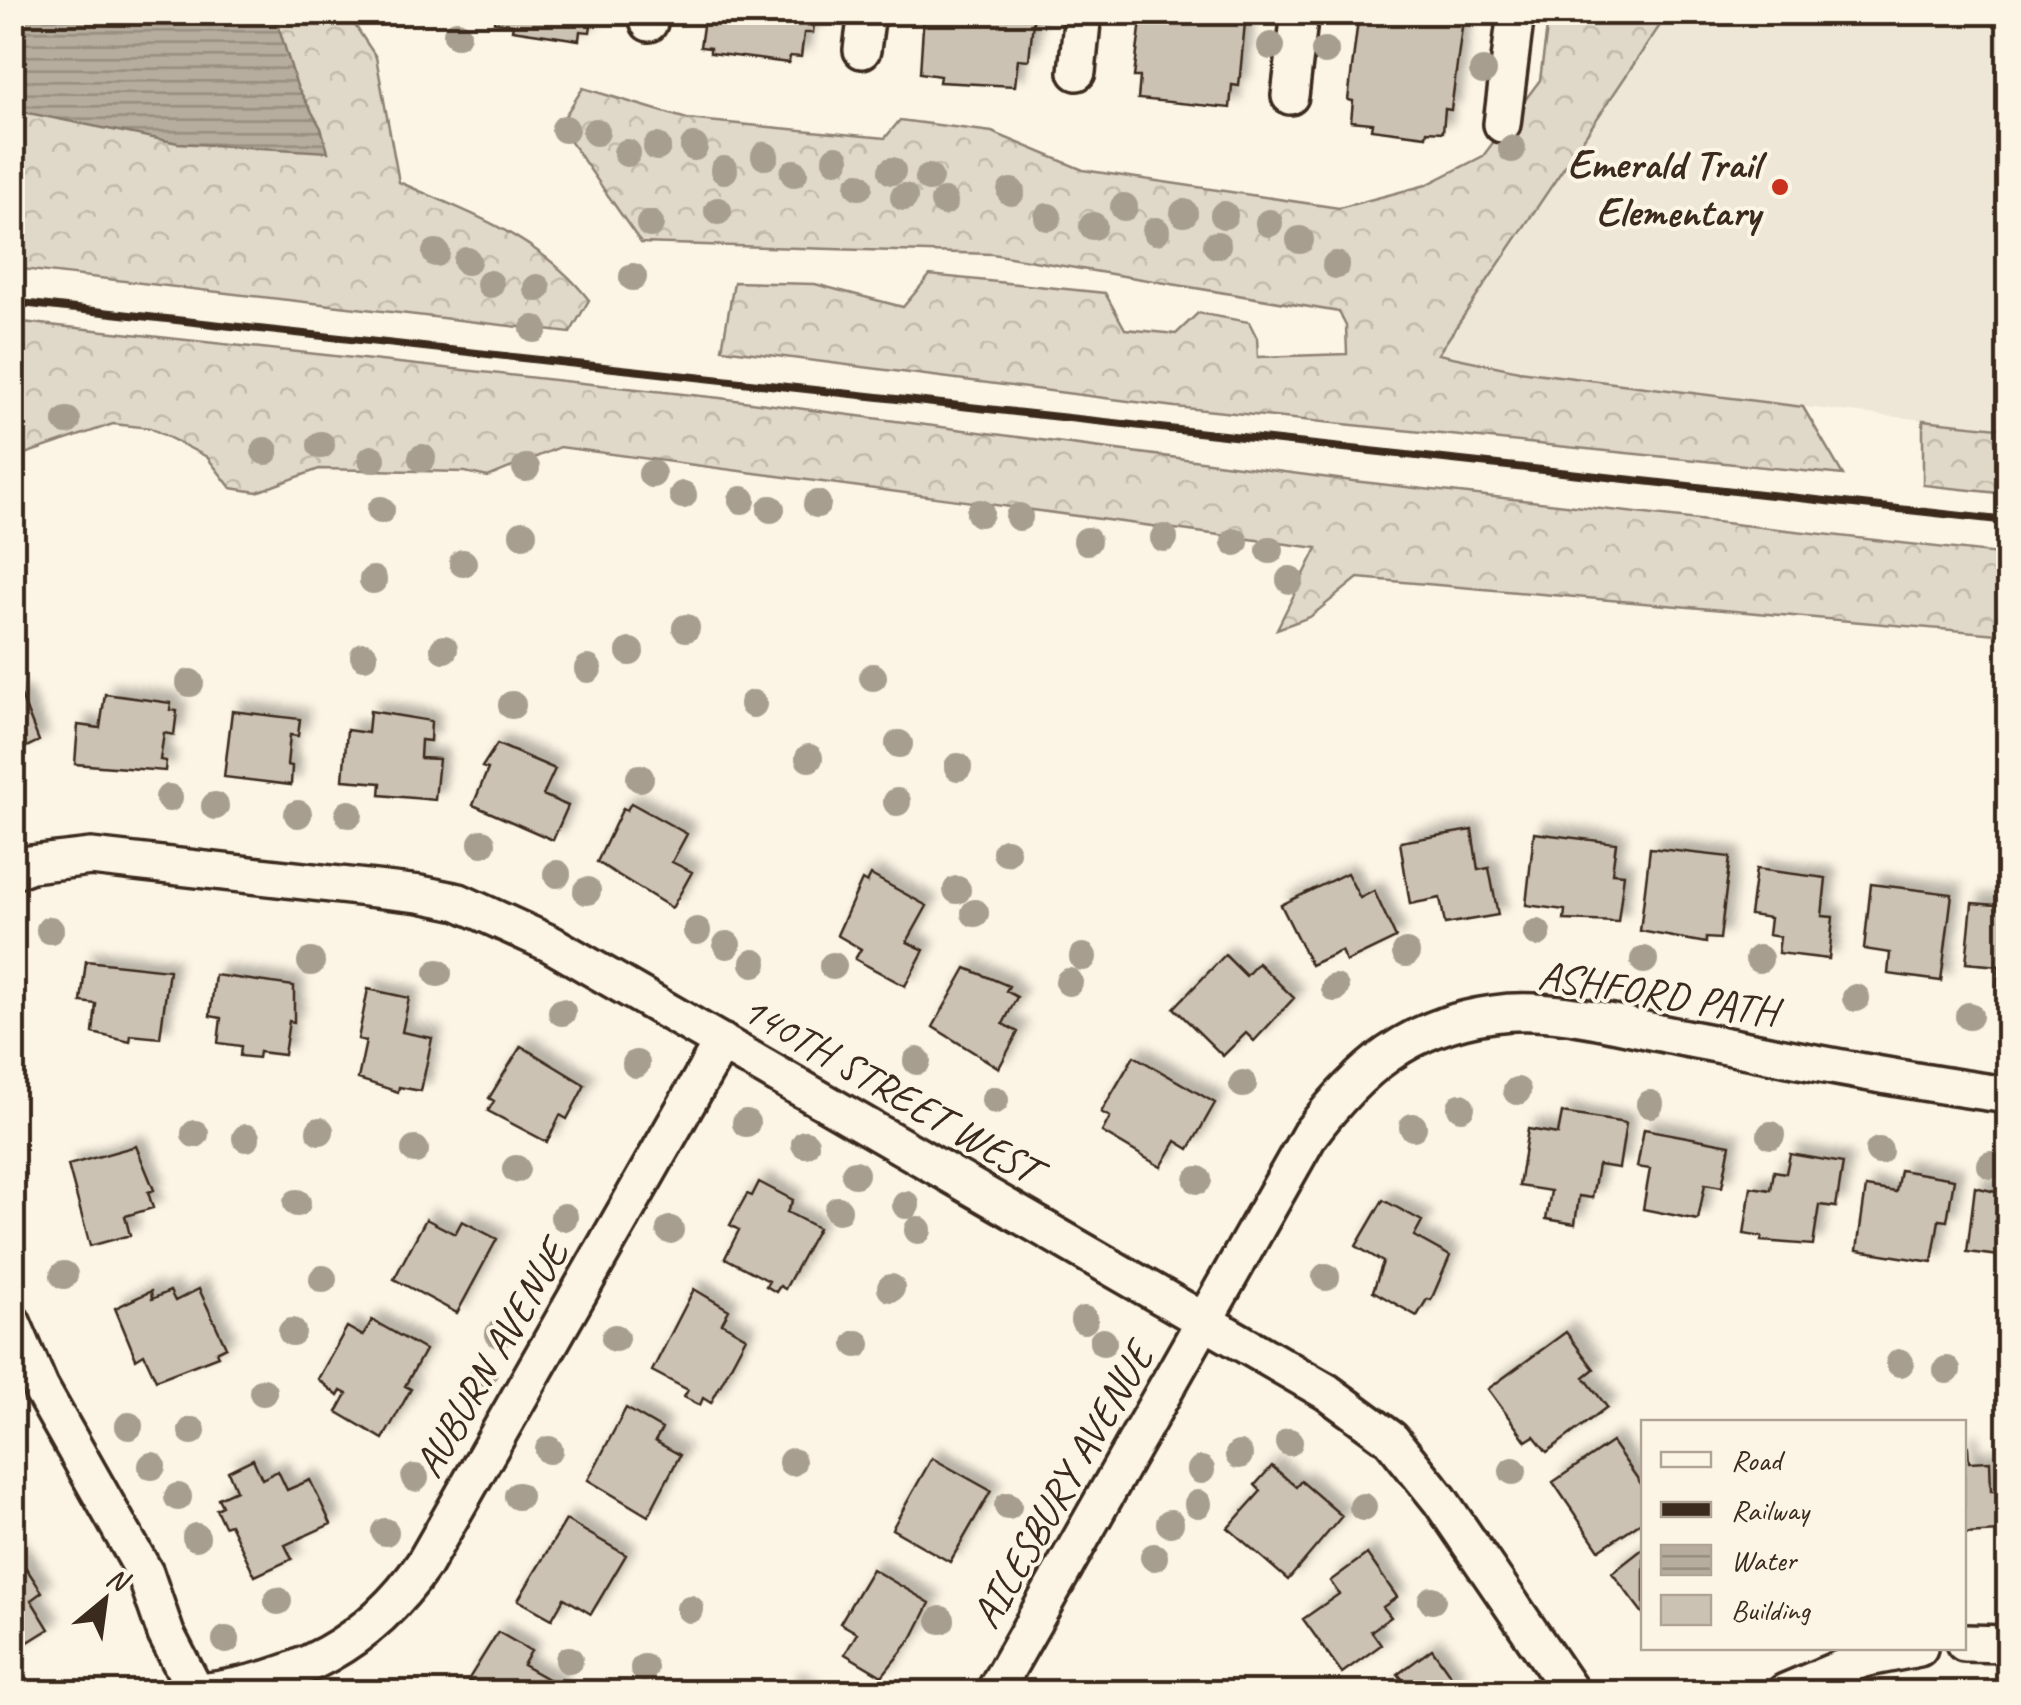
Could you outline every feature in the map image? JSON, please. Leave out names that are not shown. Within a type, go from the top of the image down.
[{"type":"street","points":[[862,50],[866,12]]},
{"type":"street","points":[[1076,72],[1083,12]]},
{"type":"street","points":[[1290,96],[1300,12]]},
{"type":"street","points":[[1502,124],[1516,12]]},
{"type":"street","name":"140TH STREET WEST","points":[[12,872],[30,864],[92,857],[459,902],[551,944],[1326,1392],[1391,1439],[1440,1500],[1571,1692]]},
{"type":"street","name":"ASHFORD PATH","points":[[1206,1323],[1310,1134],[1347,1084],[1390,1049],[1437,1029],[1494,1014],[1557,1014],[1926,1084],[2008,1095]]},
{"type":"street","name":"AUBURN AVENUE","points":[[198,1692],[292,1684],[401,1598],[722,1042]]},
{"type":"street","points":[[12,1322],[40,1387],[144,1573],[166,1634],[198,1692]]},
{"type":"street","name":"AILESBURY AVENUE","points":[[994,1692],[1206,1323]]},
{"type":"street","points":[[1966,1643],[2008,1644]]},
{"type":"street","points":[[1785,1692],[1863,1660],[1910,1650]]},
{"type":"shaded area","name":"Emerald Trail Elementary","points":[[1669,13],[2008,13],[2008,429],[1602,385],[1438,354]]},
{"type":"green space","points":[[13,13],[347,13],[376,57],[399,182],[477,216],[526,243],[570,278],[589,300],[570,333],[13,268]]},
{"type":"green space","points":[[1549,13],[1639,13],[1663,21],[1438,354],[1519,371],[1803,407],[1843,475],[1175,407],[722,349],[734,282],[815,284],[903,307],[930,275],[1105,293],[1125,329],[1176,334],[1198,313],[1249,322],[1257,338],[1258,357],[1347,354],[1346,326],[1339,312],[992,254],[641,243],[559,125],[583,88],[687,119],[885,138],[900,120],[992,132],[1083,170],[1339,208],[1426,185],[1483,156],[1540,80]]},
{"type":"green space","points":[[13,321],[720,398],[1353,481],[2008,555],[2008,635],[1358,578],[1310,617],[1277,629],[1317,548],[560,447],[488,477],[465,472],[319,469],[257,492],[231,488],[207,457],[150,428],[113,424],[25,454],[13,452]]},
{"type":"green space","points":[[1923,420],[2008,429],[2008,494],[1923,485]]},
{"type":"water","points":[[12,13],[260,13],[278,25],[297,86],[321,128],[328,152],[178,143],[13,110]]},
{"type":"building","points":[[495,12],[593,12],[590,32],[580,31],[579,40],[512,30],[513,24],[494,22]]},
{"type":"building","points":[[705,12],[815,12],[813,33],[804,33],[801,57],[790,56],[789,63],[710,53],[710,48],[700,47]]},
{"type":"building","points":[[924,12],[1034,12],[1029,60],[1018,59],[1015,86],[939,82],[940,76],[920,73]]},
{"type":"building","points":[[1142,12],[1246,12],[1239,86],[1232,85],[1230,108],[1138,99],[1140,77],[1134,77]]},
{"type":"building","points":[[1359,12],[1464,12],[1451,110],[1445,109],[1443,132],[1427,131],[1426,136],[1371,129],[1372,123],[1351,121],[1353,101],[1348,100]]},
{"type":"building","points":[[105,694],[171,703],[170,710],[177,711],[174,735],[164,733],[160,760],[166,761],[165,771],[75,764],[78,725],[100,728]]},
{"type":"building","points":[[21,696],[39,741],[12,754],[12,699]]},
{"type":"building","points":[[232,711],[300,719],[298,736],[290,735],[287,765],[292,766],[291,785],[224,777]]},
{"type":"building","points":[[370,711],[431,721],[430,741],[421,740],[420,758],[439,759],[435,800],[380,795],[381,783],[343,780],[347,730],[368,733]]},
{"type":"building","points":[[497,744],[555,769],[543,795],[568,806],[553,840],[473,805],[488,769],[482,767]]},
{"type":"building","points":[[631,803],[687,834],[672,862],[692,872],[672,908],[597,862],[623,808],[627,810]]},
{"type":"building","points":[[1472,830],[1478,870],[1489,868],[1498,915],[1445,924],[1440,898],[1410,904],[1400,842]]},
{"type":"building","points":[[1534,833],[1616,843],[1612,873],[1624,874],[1618,922],[1564,920],[1565,910],[1526,905]]},
{"type":"building","points":[[1650,848],[1730,857],[1720,939],[1706,938],[1706,943],[1640,931]]},
{"type":"building","points":[[1756,869],[1826,878],[1822,916],[1833,917],[1829,959],[1778,953],[1780,937],[1768,935],[1770,918],[1750,915]]},
{"type":"building","points":[[1347,873],[1360,898],[1374,891],[1396,938],[1346,962],[1341,951],[1311,965],[1281,905]]},
{"type":"building","points":[[871,875],[927,906],[907,942],[924,950],[905,986],[855,959],[861,949],[837,935],[862,880],[867,883]]},
{"type":"building","points":[[1871,884],[1952,894],[1941,981],[1888,974],[1890,953],[1864,949]]},
{"type":"building","points":[[1972,903],[2008,906],[2008,987],[1997,986],[1999,966],[1966,963]]},
{"type":"building","points":[[1225,955],[1246,976],[1258,963],[1294,998],[1254,1041],[1246,1033],[1223,1056],[1174,1008]]},
{"type":"building","points":[[86,961],[169,970],[160,1038],[131,1035],[130,1042],[93,1033],[96,1004],[81,1002]]},
{"type":"building","points":[[966,968],[1009,986],[1006,991],[1017,997],[1003,1024],[1018,1032],[999,1068],[933,1027]]},
{"type":"building","points":[[215,975],[294,986],[294,1022],[289,1021],[284,1055],[259,1052],[258,1058],[240,1056],[241,1046],[218,1043],[221,1018],[210,1016]]},
{"type":"building","points":[[368,989],[409,998],[402,1032],[432,1038],[421,1091],[399,1087],[398,1092],[358,1079],[366,1041],[358,1039]]},
{"type":"building","points":[[521,1046],[585,1085],[567,1119],[560,1115],[547,1142],[488,1111],[494,1101],[489,1098]]},
{"type":"building","points":[[1134,1056],[1215,1103],[1189,1149],[1176,1141],[1161,1167],[1102,1132],[1110,1117],[1101,1112]]},
{"type":"building","points":[[1562,1113],[1626,1123],[1619,1168],[1598,1165],[1592,1198],[1579,1196],[1575,1224],[1546,1219],[1551,1191],[1519,1186],[1528,1129],[1558,1134]]},
{"type":"building","points":[[1644,1129],[1730,1145],[1722,1187],[1705,1184],[1698,1220],[1643,1209],[1650,1169],[1637,1167]]},
{"type":"building","points":[[136,1146],[154,1190],[148,1192],[153,1208],[125,1216],[130,1235],[90,1246],[68,1165]]},
{"type":"building","points":[[1790,1154],[1843,1163],[1836,1207],[1819,1205],[1813,1245],[1761,1241],[1762,1237],[1744,1234],[1751,1187],[1771,1190],[1774,1171],[1786,1173]]},
{"type":"building","points":[[1900,1170],[1954,1179],[1947,1221],[1939,1220],[1932,1262],[1857,1250],[1866,1187],[1896,1192]]},
{"type":"building","points":[[759,1182],[793,1200],[787,1212],[818,1228],[785,1289],[780,1286],[776,1292],[766,1286],[769,1281],[725,1258],[739,1230],[730,1225],[747,1194],[752,1196]]},
{"type":"building","points":[[1975,1187],[2008,1195],[2008,1257],[1967,1252]]},
{"type":"building","points":[[1383,1200],[1422,1221],[1414,1236],[1450,1256],[1431,1300],[1427,1299],[1417,1316],[1373,1291],[1383,1262],[1356,1246]]},
{"type":"building","points":[[426,1219],[455,1234],[462,1221],[497,1239],[457,1313],[394,1279]]},
{"type":"building","points":[[199,1289],[226,1347],[216,1352],[218,1356],[156,1380],[144,1354],[136,1359],[115,1308],[151,1291],[152,1299],[170,1291],[175,1301]]},
{"type":"building","points":[[694,1289],[729,1310],[722,1323],[746,1337],[711,1403],[703,1398],[700,1405],[684,1397],[688,1390],[652,1371]]},
{"type":"building","points":[[372,1320],[425,1350],[405,1386],[411,1389],[383,1439],[337,1412],[347,1394],[341,1391],[338,1396],[318,1379],[347,1327],[363,1336]]},
{"type":"building","points":[[1566,1332],[1594,1369],[1584,1377],[1607,1407],[1547,1452],[1534,1436],[1526,1441],[1488,1389]]},
{"type":"building","points":[[626,1408],[662,1429],[655,1441],[680,1455],[648,1516],[588,1480]]},
{"type":"building","points":[[1612,1442],[1641,1484],[1641,1522],[1599,1550],[1553,1482]]},
{"type":"building","points":[[1966,1446],[1969,1462],[1990,1461],[1991,1491],[1998,1491],[2000,1532],[1966,1534]]},
{"type":"building","points":[[932,1458],[991,1491],[950,1562],[892,1529]]},
{"type":"building","points":[[253,1459],[262,1479],[278,1471],[287,1490],[310,1480],[331,1524],[285,1545],[292,1559],[255,1576],[230,1524],[224,1526],[216,1509],[222,1506],[218,1498],[236,1490],[228,1471]]},
{"type":"building","points":[[1272,1466],[1296,1487],[1301,1481],[1342,1516],[1288,1580],[1228,1528],[1261,1491],[1255,1485]]},
{"type":"building","points":[[566,1520],[626,1555],[591,1614],[564,1598],[552,1619],[518,1600]]},
{"type":"building","points":[[12,1547],[42,1592],[31,1600],[49,1629],[12,1652]]},
{"type":"building","points":[[1641,1550],[1641,1611],[1612,1573]]},
{"type":"building","points":[[1367,1554],[1397,1597],[1383,1607],[1391,1617],[1371,1631],[1381,1645],[1342,1673],[1303,1619],[1339,1594],[1330,1581]]},
{"type":"building","points":[[872,1569],[930,1603],[913,1637],[882,1676],[845,1654],[857,1633],[840,1623]]},
{"type":"building","points":[[498,1632],[531,1651],[523,1665],[560,1686],[556,1692],[472,1692],[476,1685],[468,1680]]},
{"type":"building","points":[[1432,1649],[1456,1683],[1444,1692],[1385,1692],[1403,1680],[1398,1674]]},
{"type":"building","points":[[792,1682],[811,1692],[787,1692]]},
{"type":"railway","points":[[12,302],[2008,521]]},
{"type":"place","name":"Emerald Trail Elementary","points":[[1780,187]]}]
